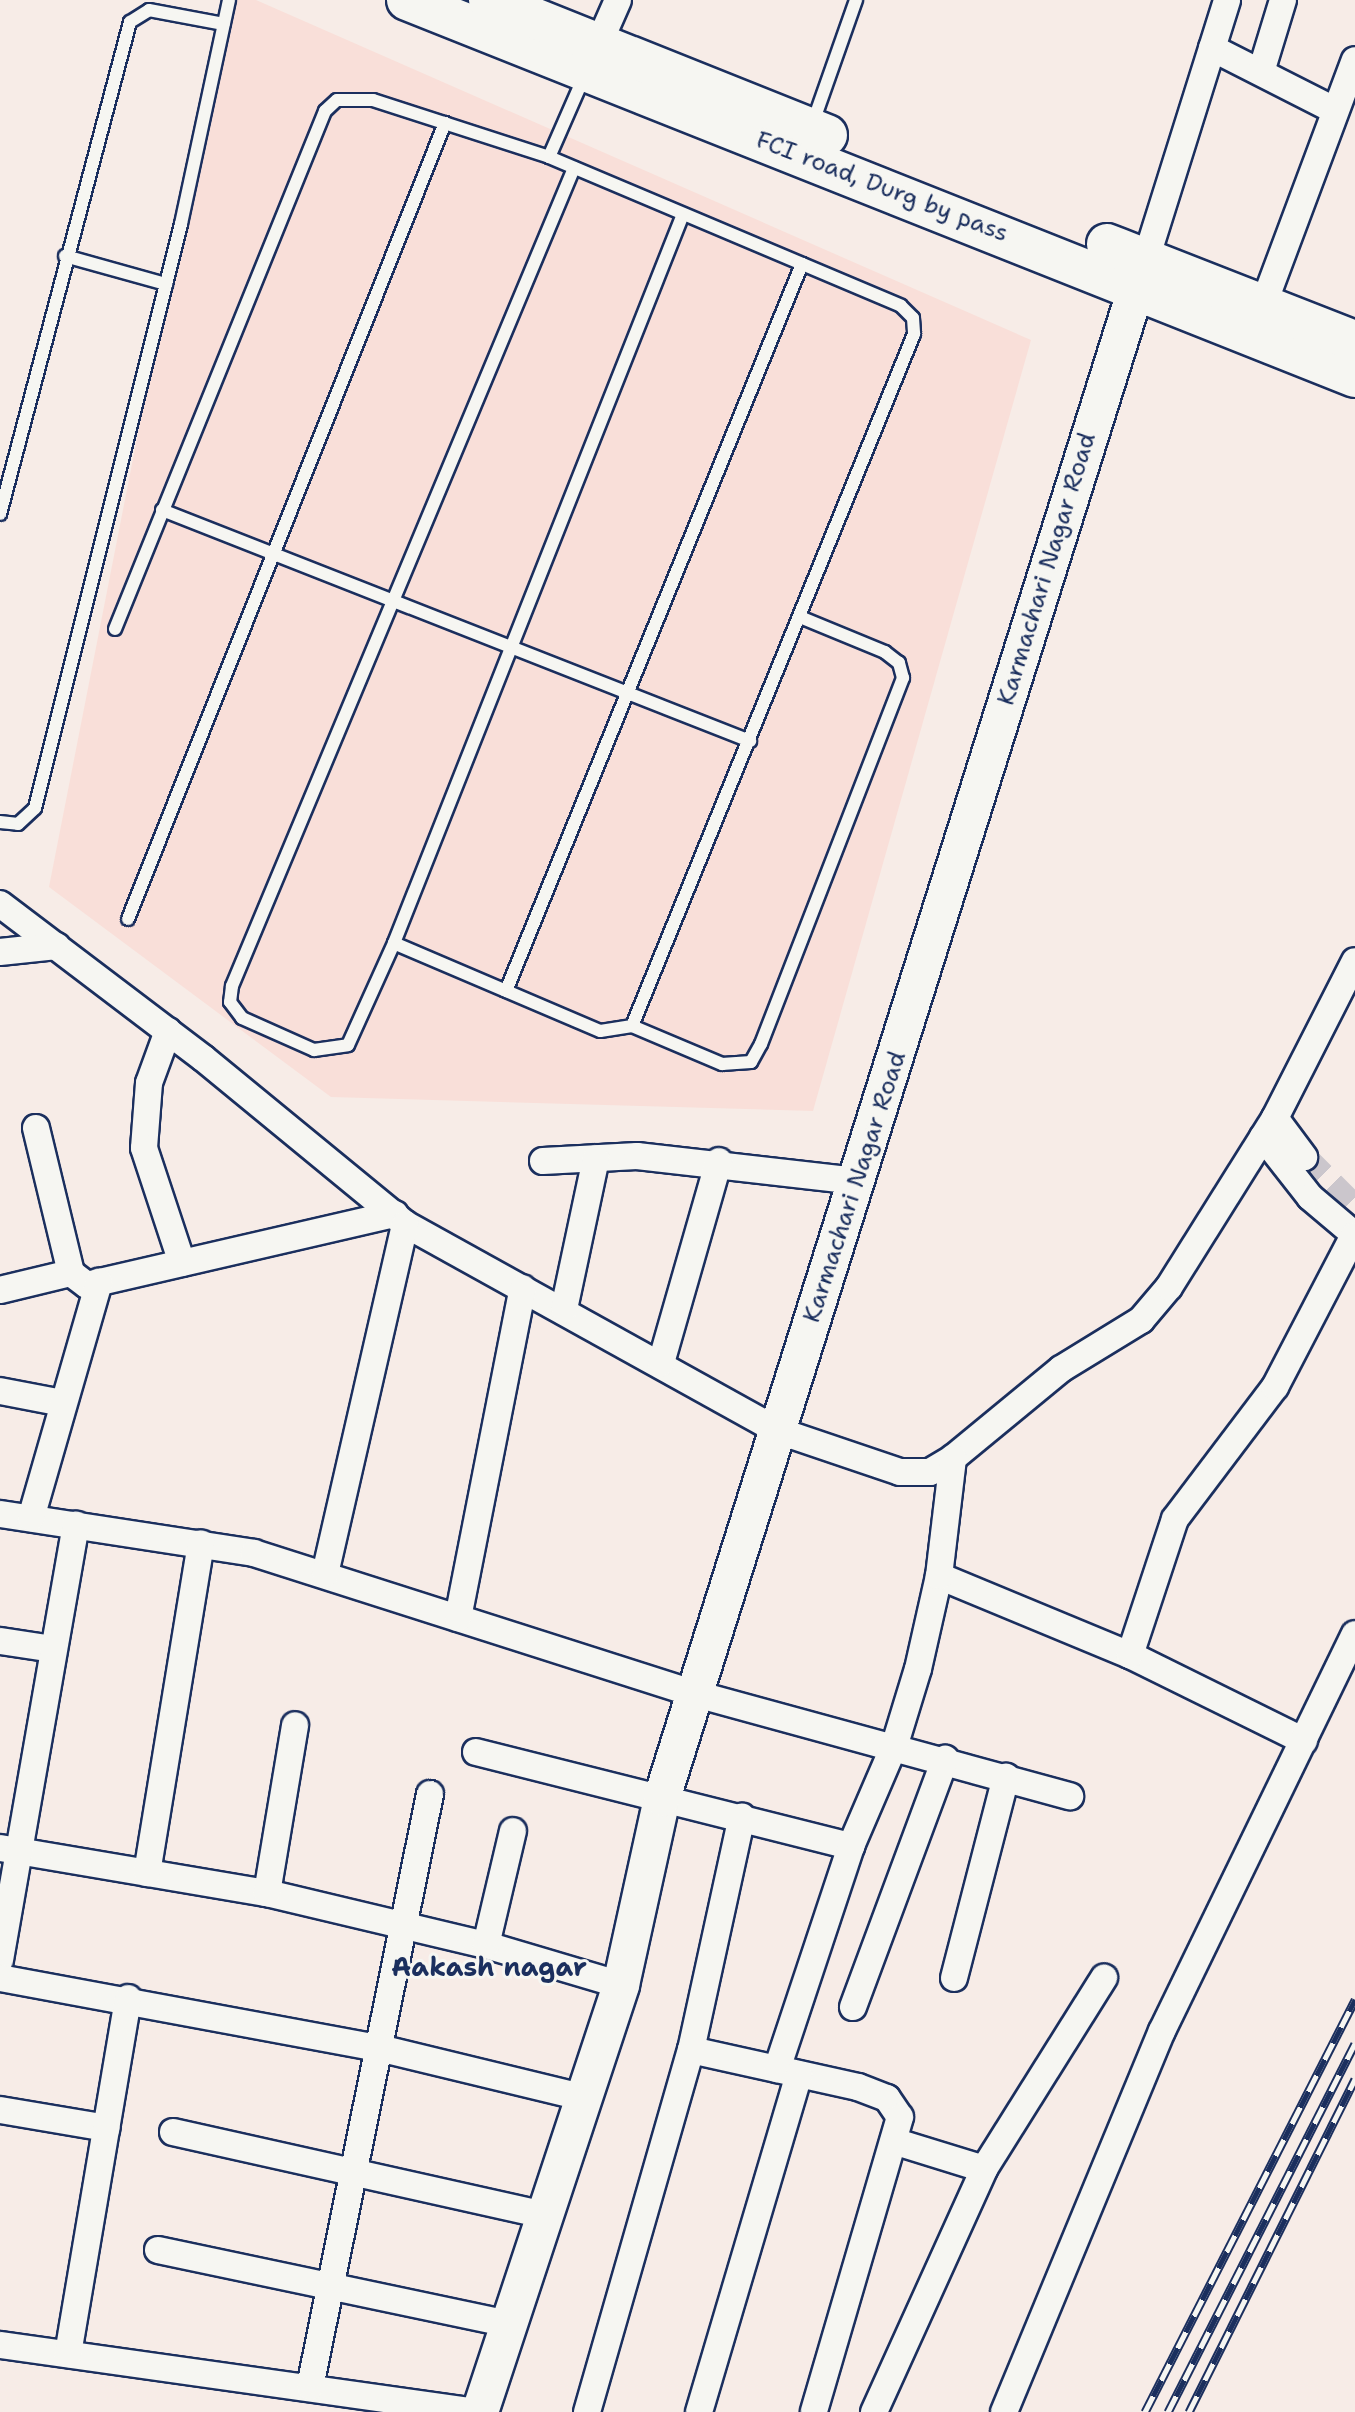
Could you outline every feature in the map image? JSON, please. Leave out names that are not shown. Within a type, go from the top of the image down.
[{"type":"main road","name":"FCI road, Durg by pass","points":[[407,0],[592,59],[1141,272],[1355,377]]},
{"type":"main road","name":"FCI road, Durg by pass","points":[[489,0],[592,59]]},
{"type":"main road","name":"FCI road, Durg by pass","points":[[1141,272],[1264,303],[1355,341]]},
{"type":"street","points":[[592,59],[618,0]]},
{"type":"street","points":[[1141,272],[1227,0]]},
{"type":"street","points":[[1261,72],[1283,0]]},
{"type":"street","points":[[1212,48],[1332,109]]},
{"type":"street","points":[[1264,303],[1332,109],[1355,60]]},
{"type":"street","name":"Karmachari Nagar Road","points":[[478,2412],[513,2325],[586,2098],[621,1985],[662,1798],[1141,272]]},
{"type":"street","points":[[0,904],[168,1031],[400,1219],[776,1430],[900,1472],[930,1472],[953,1458],[1061,1369],[1141,1320],[1169,1287],[1269,1127],[1355,961]]},
{"type":"street","points":[[0,952],[57,946]]},
{"type":"street","points":[[168,1031],[149,1083],[144,1148],[182,1263]]},
{"type":"street","points":[[1269,1127],[1304,1157]]},
{"type":"street","points":[[1130,1655],[1175,1519],[1275,1387],[1354,1235],[1310,1197],[1269,1127]]},
{"type":"street","points":[[36,1128],[71,1273],[77,1282],[99,1282],[400,1219]]},
{"type":"street","points":[[543,1161],[596,1158],[719,1161],[857,1181]]},
{"type":"street","points":[[564,1309],[596,1158]]},
{"type":"street","points":[[661,1363],[719,1161]]},
{"type":"street","points":[[325,1574],[400,1219]]},
{"type":"street","points":[[0,1290],[71,1273]]},
{"type":"street","points":[[31,1518],[99,1282]]},
{"type":"street","points":[[458,1618],[523,1288]]},
{"type":"street","points":[[0,1391],[63,1403]]},
{"type":"street","points":[[699,2412],[788,2071],[851,1846],[895,1744],[939,1576],[953,1458]]},
{"type":"street","points":[[0,1514],[201,1543],[325,1574],[696,1694],[895,1744],[1070,1796]]},
{"type":"street","points":[[0,1960],[9,1850],[53,1649],[76,1525]]},
{"type":"street","points":[[147,1873],[201,1543]]},
{"type":"street","points":[[939,1576],[1130,1655],[1304,1741]]},
{"type":"street","points":[[1004,2412],[1162,2031],[1355,1634]]},
{"type":"street","points":[[0,1641],[53,1649]]},
{"type":"street","points":[[267,1893],[295,1725]]},
{"type":"street","points":[[476,1752],[851,1846]]},
{"type":"street","points":[[853,2007],[945,1759]]},
{"type":"street","points":[[954,1978],[1006,1777]]},
{"type":"street","points":[[310,2387],[430,1794]]},
{"type":"street","points":[[587,2412],[691,2050],[742,1817]]},
{"type":"street","points":[[486,1945],[513,1831]]},
{"type":"street","points":[[9,1850],[267,1893],[486,1945],[621,1985]]},
{"type":"street","points":[[0,1978],[128,1998],[379,2048],[586,2098]]},
{"type":"street","points":[[874,2412],[984,2169],[1104,1978]]},
{"type":"street","points":[[68,2354],[128,1998]]},
{"type":"street","points":[[691,2050],[788,2071],[887,2098],[900,2117],[896,2142],[814,2412]]},
{"type":"street","points":[[0,2110],[106,2128]]},
{"type":"street","points":[[173,2132],[354,2169],[548,2216]]},
{"type":"street","points":[[896,2142],[984,2169]]},
{"type":"street","points":[[158,2250],[513,2325]]},
{"type":"street","points":[[0,2345],[478,2412]]},
{"type":"lane","points":[[0,822],[18,824],[35,808],[166,284],[229,0]]},
{"type":"lane","points":[[806,141],[856,0]]},
{"type":"lane","points":[[0,514],[65,256],[130,22],[149,10],[224,24]]},
{"type":"lane","points":[[549,157],[592,59]]},
{"type":"lane","points":[[115,629],[325,111],[352,96],[549,157],[901,306],[913,318],[914,334],[632,1026]]},
{"type":"lane","points":[[128,919],[445,123]]},
{"type":"lane","points":[[574,168],[230,1002],[242,1018],[314,1050],[348,1045],[394,943],[683,214]]},
{"type":"lane","points":[[65,256],[166,284]]},
{"type":"lane","points":[[506,991],[625,691],[802,264]]},
{"type":"lane","points":[[162,510],[750,741]]},
{"type":"lane","points":[[394,943],[600,1031],[632,1026],[722,1064],[751,1062],[761,1044],[903,678],[899,663],[885,652],[800,617]]},
{"type":"shaded area","points":[[223,0],[256,0],[1031,340],[813,1111],[331,1097],[49,887]]},
{"type":"tunnel","points":[[1304,1157],[1355,1208]]},
{"type":"railway","points":[[1145,2412],[1355,1999]]},
{"type":"railway","points":[[1168,2412],[1355,2044]]},
{"type":"railway","points":[[1189,2412],[1355,2079]]},
{"type":"district","name":"Aakash nagar","points":[[489,1967]]}]
